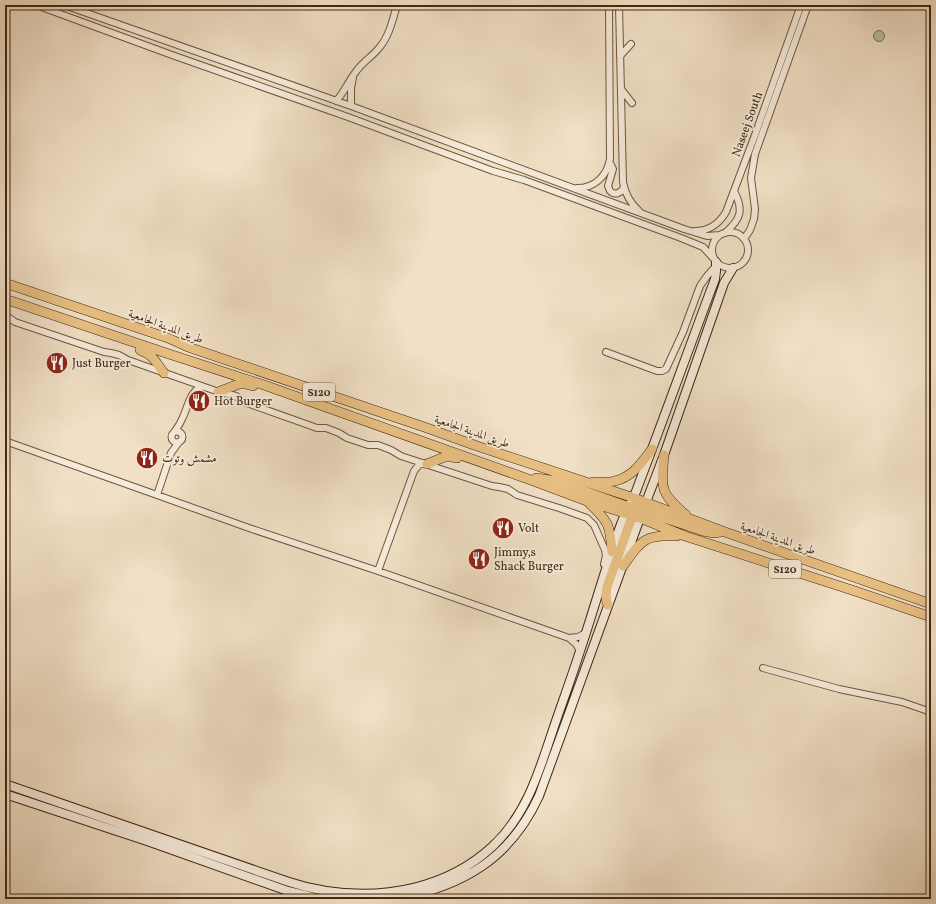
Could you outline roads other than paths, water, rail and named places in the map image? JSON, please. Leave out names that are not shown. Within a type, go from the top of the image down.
[{"type":"main road","points":[[608,605],[606,596],[608,588],[635,509],[652,449],[715,279],[715,262]]},
{"type":"main road","points":[[5,784],[289,882],[308,888],[325,891],[360,894],[404,890],[423,886],[440,880],[462,869],[480,857],[510,828],[530,794],[580,651],[612,552],[664,455],[724,282],[733,268]]},
{"type":"main road","name":"طريق المدينة الجامعية","points":[[5,283],[168,338],[196,350],[588,483],[685,536],[855,591],[931,618]]},
{"type":"main road","name":"طريق المدينة الجامعية","points":[[5,299],[264,385],[588,501],[691,518],[725,532],[931,604]]},
{"type":"main road","points":[[129,340],[136,348],[152,356],[164,373]]},
{"type":"main road","points":[[218,392],[239,384],[254,386],[264,385]]},
{"type":"main road","points":[[588,483],[614,481],[626,477],[635,470],[652,449]]},
{"type":"main road","points":[[664,455],[662,480],[665,493],[673,503],[691,518]]},
{"type":"main road","points":[[425,464],[447,456],[469,458]]},
{"type":"main road","points":[[528,479],[556,481],[635,509],[708,532],[725,532]]},
{"type":"main road","points":[[588,501],[604,517],[609,526],[612,552]]},
{"type":"main road","points":[[397,899],[420,894],[443,886],[474,872],[501,852],[518,832],[533,809],[623,566],[635,509]]},
{"type":"main road","points":[[623,566],[639,545],[646,539],[664,535],[685,536]]},
{"type":"main road","points":[[5,794],[147,841],[288,891],[320,899]]},
{"type":"street","points":[[36,5],[172,56],[348,117],[493,171],[524,180],[699,245],[706,250],[715,262],[722,266],[729,268],[737,267],[743,263],[747,256],[747,245],[744,239],[734,232],[707,236],[351,106],[64,5]]},
{"type":"street","points":[[336,101],[365,60],[379,48],[384,41],[397,5]]},
{"type":"street","points":[[575,188],[588,187],[597,182],[604,176],[610,163],[609,5]]},
{"type":"street","points":[[619,5],[623,182],[630,201],[641,213]]},
{"type":"street","name":"Naseej South","points":[[693,231],[709,229],[719,222],[726,212],[801,5]]},
{"type":"street","points":[[744,239],[750,230],[754,219],[755,210],[751,178],[755,154],[808,5]]},
{"type":"street","points":[[620,56],[631,44]]},
{"type":"street","points":[[351,106],[351,88],[355,73]]},
{"type":"street","points":[[621,89],[632,103]]},
{"type":"street","points":[[610,163],[613,169],[608,186],[610,191],[618,193],[622,191],[624,187]]},
{"type":"street","points":[[524,180],[527,170]]},
{"type":"street","points":[[606,352],[657,371],[662,371],[666,368],[683,332],[700,286],[715,262],[712,252],[714,241],[735,224],[740,214],[739,203],[734,191]]},
{"type":"street","points":[[5,315],[15,322],[104,352],[117,354],[128,360],[202,387],[236,396],[247,403],[318,428],[326,428],[347,438],[368,445],[378,445],[410,459],[492,486],[508,489],[517,495],[578,515],[590,521],[595,528],[606,553],[599,581],[600,589]]},
{"type":"street","points":[[188,382],[191,389],[191,397]]},
{"type":"street","points":[[157,495],[171,453],[171,435],[178,432],[191,397],[195,391],[202,387]]},
{"type":"street","points":[[171,453],[182,439],[182,436],[178,432]]},
{"type":"street","points":[[172,440],[179,442]]},
{"type":"street","points":[[5,441],[249,528],[378,571],[569,638],[576,644],[580,651]]},
{"type":"street","points":[[410,459],[413,474]]},
{"type":"street","points":[[378,571],[413,474],[417,467],[425,464]]},
{"type":"street","points":[[569,638],[578,637],[586,633]]},
{"type":"street","points":[[763,668],[839,689],[902,702],[931,712]]},
{"type":"place","name":"Just Burger","points":[[57,363]]},
{"type":"place","name":"Hot Burger","points":[[199,401]]},
{"type":"place","name":"مشمش وتوت","points":[[147,458]]},
{"type":"place","name":"Volt","points":[[503,528]]},
{"type":"place","name":"Jimmy,s Shack Burger","points":[[479,559]]}]
